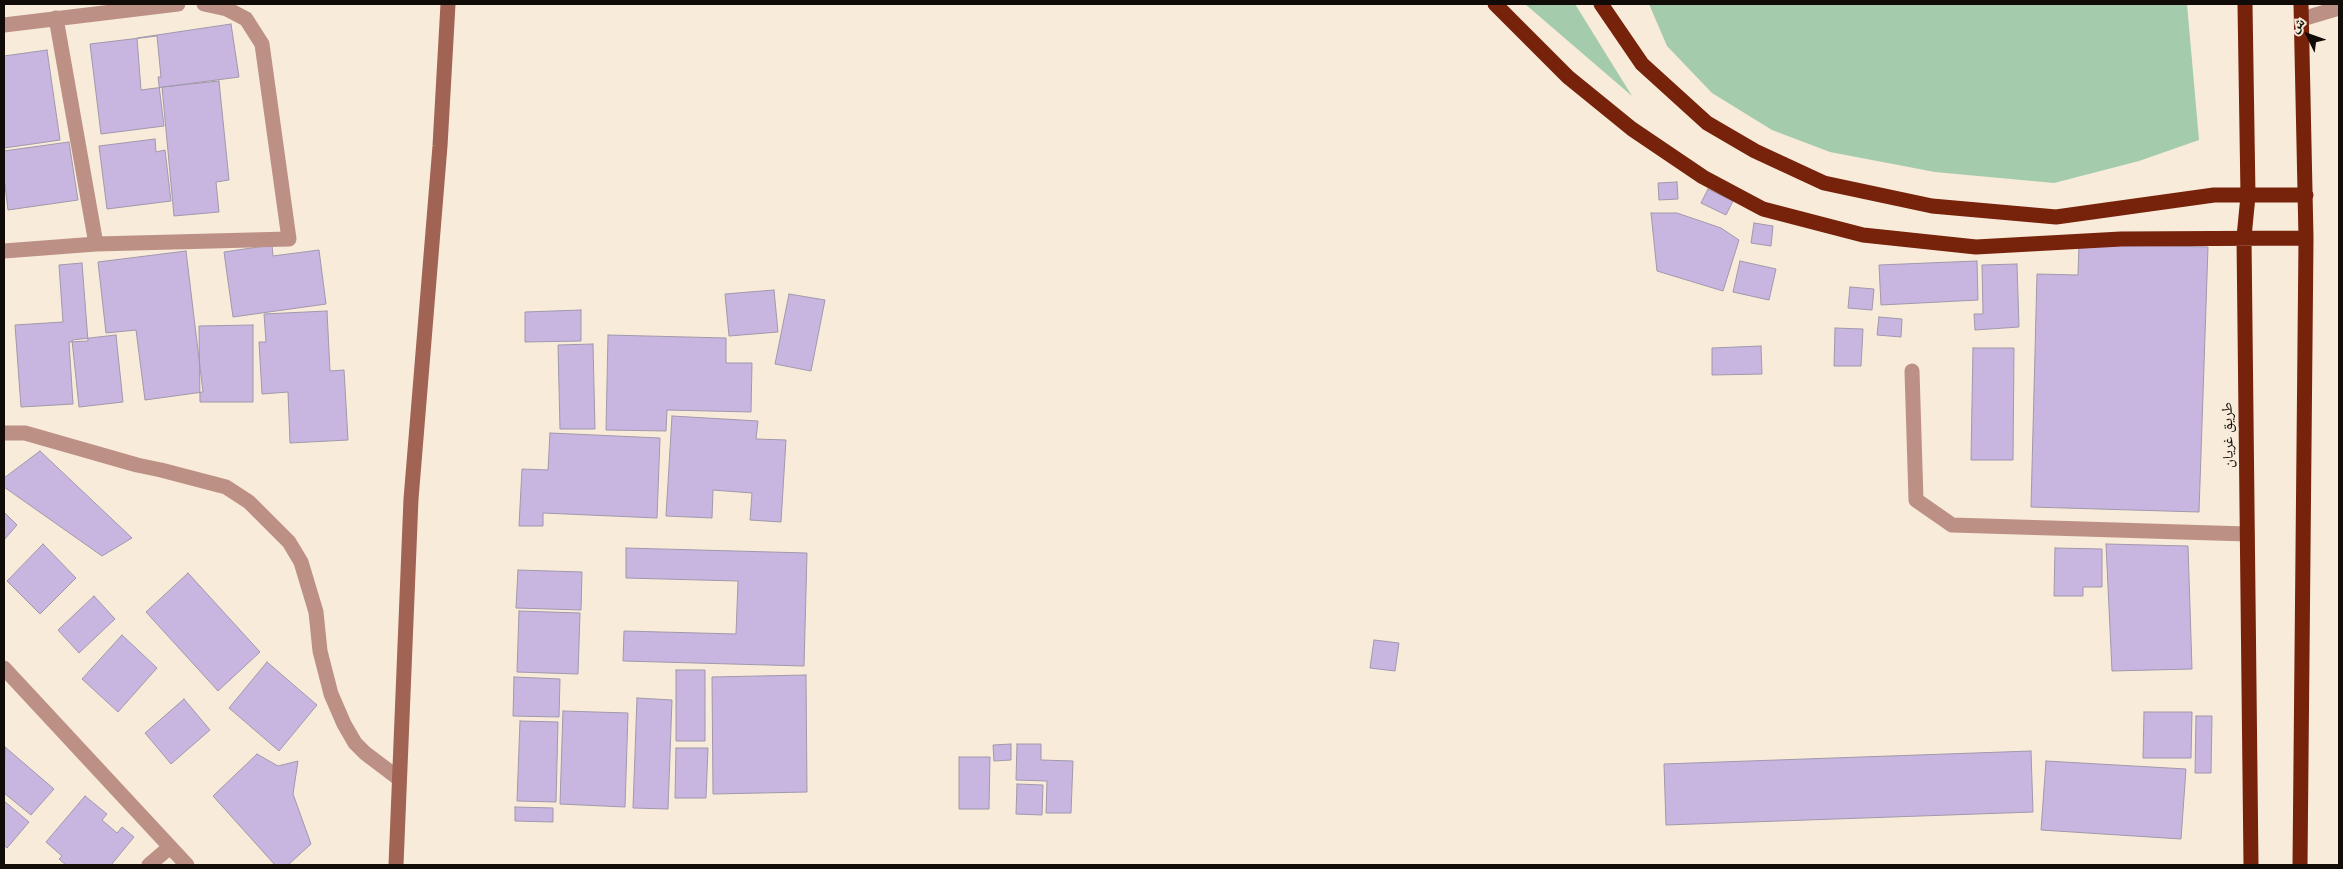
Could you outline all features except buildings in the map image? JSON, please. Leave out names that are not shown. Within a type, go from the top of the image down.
[{"type":"highway","points":[[1495,4],[1568,77],[1632,129],[1703,177],[1763,210],[1862,235],[1976,247],[2121,239],[2306,238]]},
{"type":"highway","points":[[1601,4],[1642,64],[1708,124],[1755,151],[1824,184],[1932,206],[2056,216],[2214,195],[2306,195]]},
{"type":"highway","name":"طريق غريان","points":[[2245,4],[2248,196],[2244,237],[2251,865]]},
{"type":"highway","points":[[2300,865],[2306,238],[2302,9]]},
{"type":"street","points":[[4,25],[178,4]]},
{"type":"street","points":[[4,251],[96,244],[289,239],[262,44],[246,19],[227,9],[204,4]]},
{"type":"street","points":[[396,865],[398,778],[411,499],[440,146],[448,4]]},
{"type":"street","points":[[2302,9],[2339,8]]},
{"type":"street","points":[[56,18],[96,244]]},
{"type":"street","points":[[1912,371],[1916,500],[1952,525],[2247,534]]},
{"type":"street","points":[[4,434],[25,433],[137,466],[162,470],[226,487],[249,502],[289,542],[301,562],[316,612],[320,651],[331,694],[344,724],[365,753],[398,778]]},
{"type":"street","points":[[4,668],[187,865]]},
{"type":"street","points":[[149,865],[170,847]]},
{"type":"green space","points":[[1525,4],[1575,4],[1632,96]]},
{"type":"green space","points":[[1649,4],[2187,4],[2199,140],[2139,161],[2054,183],[1935,172],[1830,152],[1772,130],[1712,93],[1667,46]]}]
